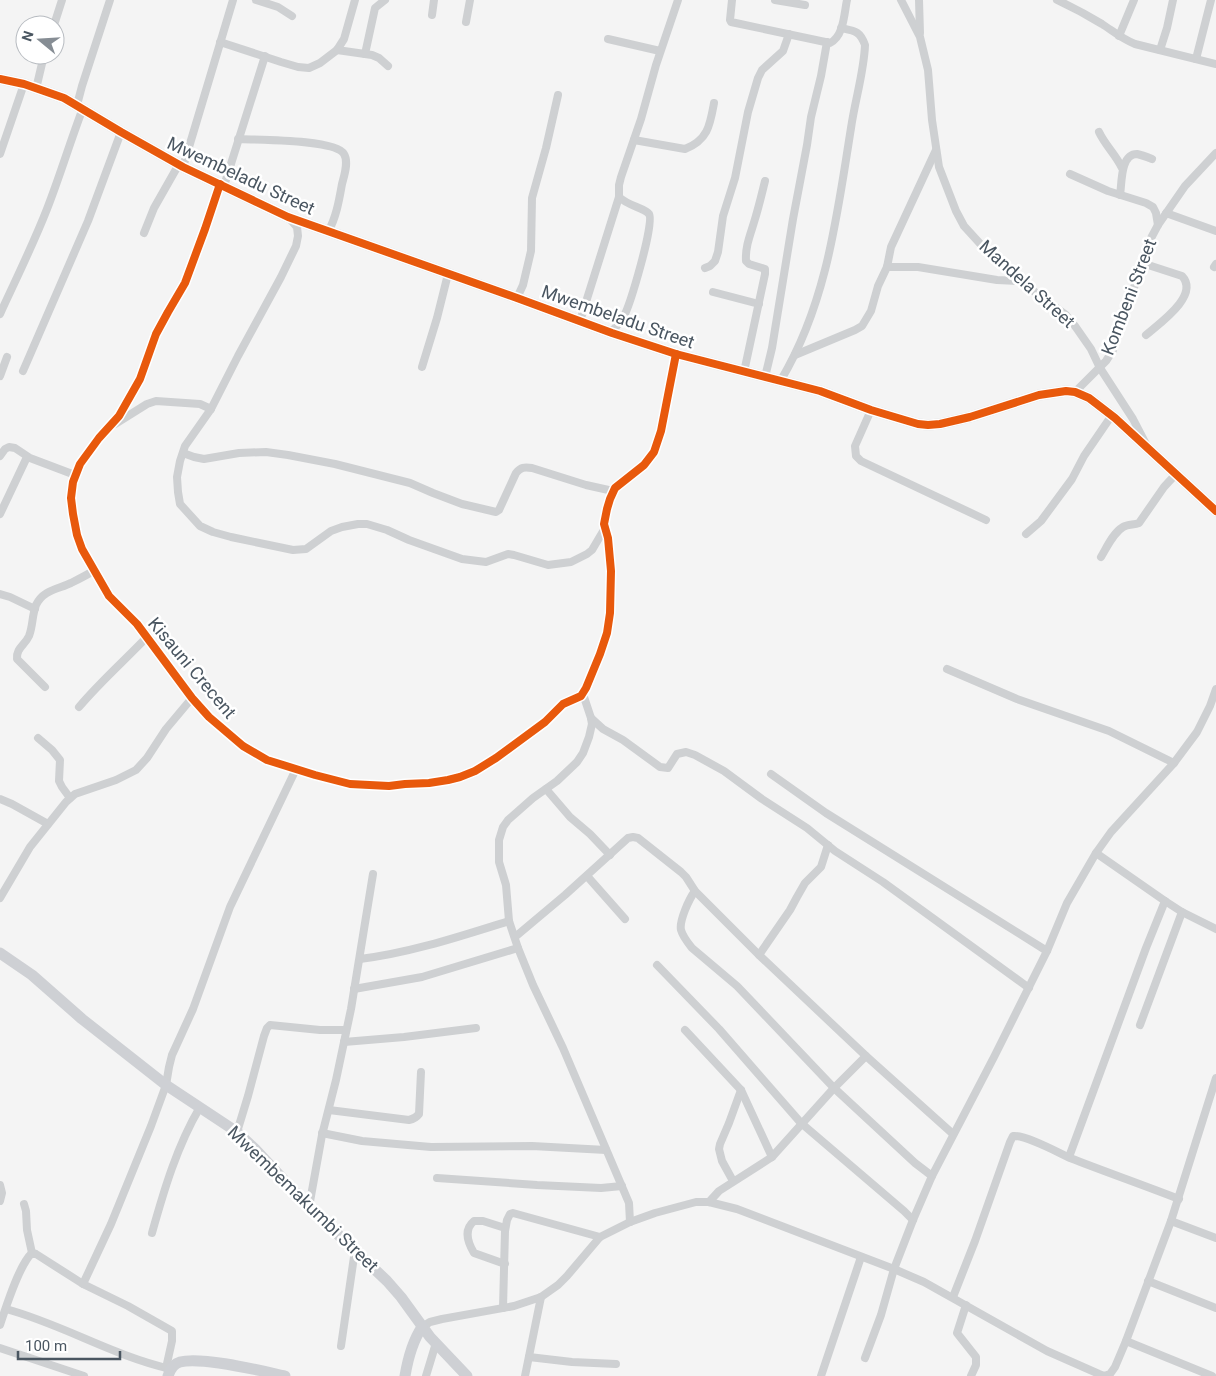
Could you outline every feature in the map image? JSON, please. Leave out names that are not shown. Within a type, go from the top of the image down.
[{"type":"street","points":[[57,15],[62,0]]},
{"type":"street","points":[[0,314],[47,209],[70,142],[80,107],[82,86],[110,0]]},
{"type":"street","points":[[144,233],[154,208],[181,166],[232,0]]},
{"type":"street","points":[[256,0],[278,7],[292,16]]},
{"type":"street","points":[[220,42],[298,67],[309,68],[320,63],[337,50],[344,39],[355,0]]},
{"type":"street","points":[[365,54],[375,8],[385,0]]},
{"type":"street","points":[[432,15],[434,0]]},
{"type":"street","points":[[466,22],[470,0]]},
{"type":"street","points":[[580,321],[620,197],[621,177],[660,51],[678,0]]},
{"type":"street","points":[[732,0],[730,20],[732,22],[827,42],[838,37],[847,0]]},
{"type":"street","points":[[775,0],[806,5]]},
{"type":"street","name":"Mandela Street","points":[[901,0],[920,37],[928,70],[932,120],[939,168],[964,226],[995,260],[1066,315],[1091,349],[1100,368],[1133,419],[1147,447]]},
{"type":"street","points":[[919,0],[920,37]]},
{"type":"street","points":[[1056,0],[1070,6],[1135,44],[1216,64]]},
{"type":"street","points":[[1119,36],[1134,0]]},
{"type":"street","points":[[1160,50],[1173,0]]},
{"type":"street","points":[[1196,59],[1211,0]]},
{"type":"street","points":[[781,380],[795,355],[819,294],[837,216],[854,108],[865,54],[862,36],[856,32],[841,28]]},
{"type":"street","points":[[705,268],[710,266],[715,260],[718,252],[723,216],[735,178],[748,112],[758,78],[762,70],[783,51],[788,34]]},
{"type":"street","points":[[608,39],[660,51]]},
{"type":"street","points":[[765,377],[772,348],[811,117],[827,42]]},
{"type":"street","points":[[337,50],[379,58],[388,66]]},
{"type":"street","name":"Kisauni Crecent","points":[[265,56],[222,185],[185,283],[156,334],[140,379],[119,416],[84,458],[75,475],[72,498],[74,525],[82,549],[109,596],[137,624],[192,698],[209,717],[243,746],[259,756],[342,783],[373,786],[429,783],[460,777],[475,771],[496,758],[545,722],[563,704],[579,698],[583,694]]},
{"type":"street","points":[[36,89],[42,65]]},
{"type":"street","name":"Mwembeladu Street","points":[[0,79],[24,84],[64,98],[181,166],[288,217],[676,354],[781,380],[820,391],[871,410],[918,424],[928,425],[970,417],[1039,395],[1066,391],[1075,392]]},
{"type":"street","points":[[0,154],[24,84]]},
{"type":"street","points":[[517,298],[523,285],[531,251],[532,198],[558,94]]},
{"type":"street","points":[[634,140],[673,148],[685,149],[692,146],[701,140],[707,131],[714,103]]},
{"type":"street","points":[[22,371],[88,221],[121,132]]},
{"type":"street","points":[[1099,132],[1118,158],[1122,168]]},
{"type":"street","points":[[238,138],[287,140],[330,146],[338,148],[343,152],[346,159],[345,172],[333,223],[328,232]]},
{"type":"street","points":[[795,355],[821,346],[862,326],[871,311],[892,247],[936,150]]},
{"type":"street","name":"Kombeni Street","points":[[1075,392],[1100,368],[1113,350],[1150,240],[1158,225],[1185,186],[1216,153]]},
{"type":"street","points":[[1120,195],[1122,168],[1127,159],[1131,155],[1136,154],[1152,159]]},
{"type":"street","points":[[1070,174],[1120,195],[1146,203],[1156,213],[1158,225]]},
{"type":"street","points":[[744,372],[765,274],[765,269],[749,264],[746,261],[746,255],[749,237],[756,219],[765,181]]},
{"type":"street","points":[[611,332],[623,317],[631,301],[651,218],[648,212],[627,204],[620,197]]},
{"type":"street","points":[[1166,213],[1216,230]]},
{"type":"street","points":[[288,217],[297,227],[296,246],[211,409],[191,436],[180,461],[178,477],[180,504],[200,526],[231,537],[293,550],[306,549],[331,531],[342,527],[367,524],[462,559],[486,562],[508,554],[548,565],[572,562],[587,554],[596,546],[605,528]]},
{"type":"street","points":[[1142,263],[1182,276],[1186,280],[1188,288],[1180,304],[1146,336]]},
{"type":"street","points":[[887,267],[918,267],[996,280],[1020,281]]},
{"type":"street","points":[[422,367],[448,274]]},
{"type":"street","points":[[713,292],[758,304]]},
{"type":"street","points":[[630,1222],[629,1203],[518,948],[509,921],[506,885],[499,862],[499,840],[500,832],[508,820],[572,768],[583,753],[591,729],[591,718],[583,694],[606,639],[610,613],[611,571],[604,521],[613,491],[618,484],[636,472],[654,452],[661,431],[676,354]]},
{"type":"street","points":[[0,376],[7,357]]},
{"type":"street","points":[[1075,392],[1089,398],[1112,415],[1216,511]]},
{"type":"street","points":[[110,427],[147,404],[156,401],[200,404],[211,409]]},
{"type":"street","points":[[871,410],[855,446],[856,456],[860,461],[986,520]]},
{"type":"street","points":[[1026,534],[1041,522],[1072,479],[1084,456],[1112,415]]},
{"type":"street","points":[[0,456],[5,449],[9,447],[15,448],[27,457],[75,475]]},
{"type":"street","points":[[183,453],[194,458],[204,459],[266,452],[288,455],[335,464],[410,483],[462,504],[496,512],[499,510],[516,473],[520,468],[525,467],[613,491]]},
{"type":"street","points":[[0,514],[27,457]]},
{"type":"street","points":[[1101,557],[1121,528],[1139,523],[1164,487],[1176,474]]},
{"type":"street","points":[[45,687],[17,659],[17,652],[30,634],[35,609],[42,597],[49,591],[69,584],[95,570]]},
{"type":"street","points":[[0,594],[35,609]]},
{"type":"street","points":[[79,707],[104,679],[146,638]]},
{"type":"street","points":[[947,669],[1016,699],[1109,731],[1174,763]]},
{"type":"street","points":[[865,1358],[894,1269],[932,1176],[1047,951],[1067,904],[1096,853],[1111,832],[1174,763],[1197,732],[1216,689]]},
{"type":"street","points":[[0,898],[26,853],[70,798],[75,794],[116,780],[136,770],[192,698]]},
{"type":"street","points":[[591,718],[603,729],[623,740],[662,768],[670,766],[677,754],[686,752],[724,771],[806,828],[828,846],[883,882],[1028,988]]},
{"type":"street","points":[[38,738],[60,760],[59,781],[70,798]]},
{"type":"street","points":[[83,1284],[111,1224],[151,1126],[166,1085],[172,1055],[193,1008],[226,915],[296,769]]},
{"type":"street","points":[[770,774],[826,813],[1047,951]]},
{"type":"street","points":[[546,789],[570,817],[610,855]]},
{"type":"street","points":[[0,799],[48,824]]},
{"type":"street","points":[[515,937],[628,838],[638,838],[681,872],[694,891],[759,955],[866,1056],[954,1134]]},
{"type":"street","points":[[759,955],[790,910],[805,883],[821,867],[828,846]]},
{"type":"street","points":[[1096,853],[1182,912],[1216,929]]},
{"type":"street","points":[[309,1207],[322,1133],[344,1042],[360,959],[373,874]]},
{"type":"street","points":[[586,876],[625,919]]},
{"type":"street","points":[[694,891],[688,902],[681,925],[686,941],[737,986],[834,1088],[915,1163],[932,1176]]},
{"type":"street","points":[[1069,1157],[1165,901]]},
{"type":"street","points":[[1140,1025],[1182,912]]},
{"type":"street","points":[[360,959],[403,951],[509,921]]},
{"type":"street","points":[[354,988],[422,977],[518,948]]},
{"type":"street","name":"Mwembemakumbi Street","points":[[0,953],[32,975],[82,1019],[166,1085],[237,1132],[309,1207],[387,1281],[422,1327],[466,1375]]},
{"type":"street","points":[[658,965],[719,1029],[801,1123],[913,1220]]},
{"type":"street","points":[[237,1132],[264,1036],[270,1025],[320,1030],[346,1030]]},
{"type":"street","points":[[344,1042],[476,1028]]},
{"type":"street","points":[[684,1030],[740,1090],[772,1157]]},
{"type":"street","points":[[709,1202],[719,1191],[733,1181],[772,1157],[801,1123],[866,1056]]},
{"type":"street","points":[[329,1110],[413,1119],[419,1114],[421,1072]]},
{"type":"street","points":[[405,1376],[414,1338],[422,1327],[430,1322],[526,1303],[541,1297],[567,1276],[600,1237],[630,1222],[696,1202],[709,1202],[737,1209],[894,1269],[924,1282],[1047,1351],[1104,1376],[1110,1374],[1126,1341],[1172,1221],[1216,1078]]},
{"type":"street","points":[[733,1181],[722,1160],[719,1149],[740,1090]]},
{"type":"street","points":[[152,1233],[168,1178],[181,1145],[200,1107]]},
{"type":"street","points":[[322,1133],[362,1141],[432,1147],[532,1146],[606,1150]]},
{"type":"street","points":[[952,1298],[1013,1136],[1025,1138],[1069,1157],[1179,1198]]},
{"type":"street","points":[[437,1178],[546,1186],[601,1188],[622,1186]]},
{"type":"street","points":[[0,1185],[2,1193],[0,1201]]},
{"type":"street","points":[[0,1325],[4,1305],[32,1253],[24,1204]]},
{"type":"street","points":[[503,1308],[505,1228],[508,1216],[513,1213],[600,1237]]},
{"type":"street","points":[[505,1228],[483,1221],[474,1221],[468,1228],[467,1235],[474,1253],[505,1264]]},
{"type":"street","points":[[1172,1221],[1216,1238]]},
{"type":"street","points":[[341,1346],[355,1250]]},
{"type":"street","points":[[32,1253],[83,1284],[172,1331],[168,1371]]},
{"type":"street","points":[[820,1376],[862,1257]]},
{"type":"street","points":[[1148,1281],[1216,1308]]},
{"type":"street","points":[[525,1376],[541,1297]]},
{"type":"street","points":[[4,1305],[96,1344],[168,1371]]},
{"type":"street","points":[[966,1305],[957,1333],[976,1357],[976,1364],[971,1376]]},
{"type":"street","points":[[1126,1341],[1212,1376]]},
{"type":"street","points":[[426,1376],[436,1343]]},
{"type":"street","points":[[0,1348],[84,1376]]},
{"type":"street","points":[[529,1357],[572,1362],[616,1364]]},
{"type":"street","points":[[168,1371],[180,1362],[191,1361],[231,1365],[285,1376]]},
{"type":"cycle path","points":[[0,79],[24,84],[64,98],[183,167],[288,217],[612,333],[676,354],[820,391],[871,410],[918,424],[928,425],[970,417],[1039,395],[1066,391],[1075,392],[1089,398],[1115,418],[1216,511]]},
{"type":"cycle path","points":[[220,184],[185,283],[156,334],[140,379],[119,416],[99,438],[80,464],[73,482],[71,498],[77,535],[82,549],[109,596],[137,624],[192,698],[209,717],[243,746],[267,760],[350,784],[389,786],[448,780],[475,771],[496,758],[545,722],[563,704],[581,696],[600,654],[607,633],[610,613],[611,571],[608,538],[604,524],[607,509],[615,488],[644,465],[654,452],[661,431],[676,354]]}]
